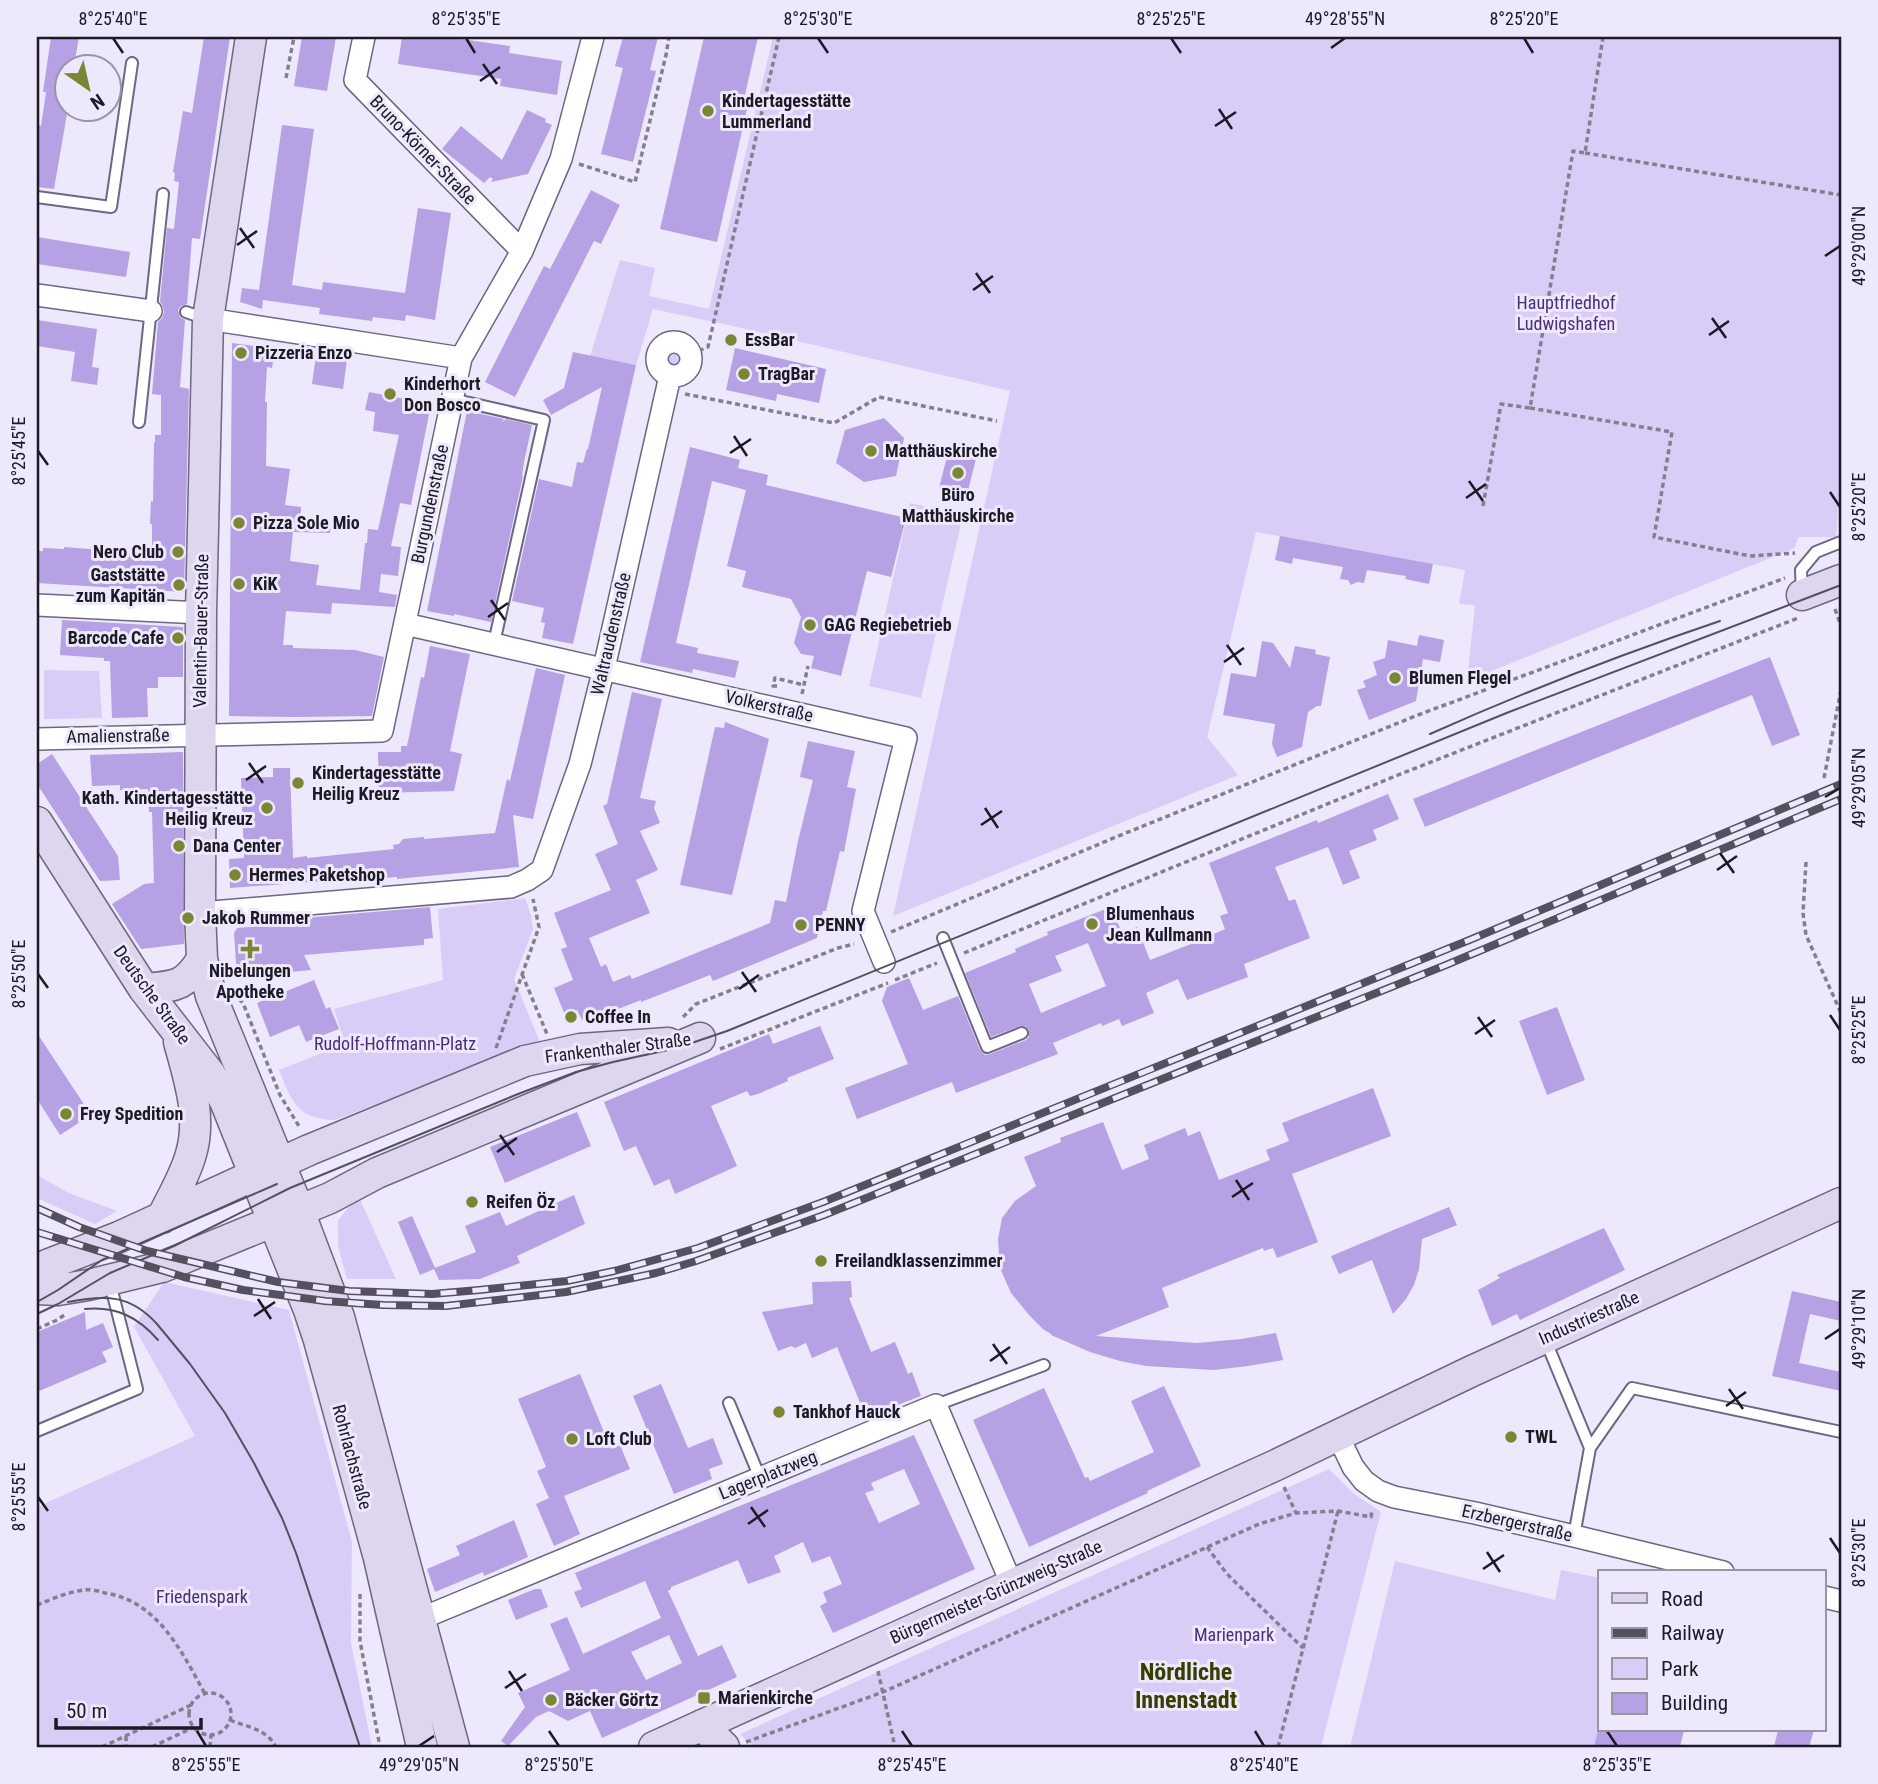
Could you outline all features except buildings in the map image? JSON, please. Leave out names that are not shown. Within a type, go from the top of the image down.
[{"type":"street","name":"Valentin-Bauer-Straße","points":[[251,37],[197,316],[201,613],[200,913],[202,959],[211,996],[268,1168],[287,1216]]},
{"type":"street","name":"Bruno-Körner-Straße","points":[[364,37],[355,80],[522,251]]},
{"type":"street","name":"Burgundenstraße","points":[[200,735],[382,731],[461,358],[522,251],[561,159],[593,37]]},
{"type":"street","points":[[37,295],[155,311]]},
{"type":"street","points":[[197,316],[461,358]]},
{"type":"street","points":[[668,342],[679,342],[691,354],[692,360],[687,371],[669,383],[656,360],[659,350],[668,342]]},
{"type":"street","name":"Waltraudenstraße","points":[[527,880],[542,870],[580,764],[669,383]]},
{"type":"street","points":[[1800,596],[1837,592]]},
{"type":"street","points":[[37,605],[201,613]]},
{"type":"street","name":"Volkerstraße","points":[[405,624],[906,738],[863,911],[884,962]]},
{"type":"street","name":"Amalienstraße","points":[[37,739],[200,735]]},
{"type":"street","name":"Deutsche Straße","points":[[37,822],[141,991],[177,1031],[210,1074],[268,1168]]},
{"type":"street","points":[[200,913],[511,887],[527,880]]},
{"type":"street","points":[[141,991],[171,987],[182,982],[192,975],[202,959]]},
{"type":"street","points":[[162,1218],[191,1157],[195,1139],[192,1092],[177,1031]]},
{"type":"street","name":"Frankenthaler Straße","points":[[37,1270],[119,1237],[268,1168],[525,1061],[580,1049],[662,1044],[700,1038],[377,1173],[330,1198],[162,1268],[58,1290],[37,1289]]},
{"type":"street","name":"Industriestraße","points":[[1338,1436],[1841,1203]]},
{"type":"street","name":"Rohrlachstraße","points":[[287,1216],[338,1317],[452,1738]]},
{"type":"street","name":"Rohrlachstraße","points":[[287,1216],[302,1290],[319,1340],[379,1558],[422,1747]]},
{"type":"street","points":[[936,1405],[1012,1585]]},
{"type":"street","name":"Lagerplatzweg","points":[[419,1619],[936,1405]]},
{"type":"street","name":"Erzbergerstraße","points":[[1338,1436],[1353,1467],[1364,1481],[1378,1491],[1394,1497],[1475,1513],[1715,1570]]},
{"type":"street","name":"Bürgermeister-Grünzweig-Straße","points":[[654,1747],[1338,1436]]},
{"type":"street","points":[[702,1725],[734,1745]]},
{"type":"street","points":[[452,1738],[474,1747]]},
{"type":"lane","points":[[37,197],[111,207],[132,63]]},
{"type":"lane","points":[[139,422],[155,311],[163,194]]},
{"type":"lane","points":[[452,399],[544,420],[494,643]]},
{"type":"lane","points":[[1800,596],[1801,570],[1816,552],[1841,542]]},
{"type":"lane","points":[[943,938],[987,1047],[1022,1032]]},
{"type":"lane","points":[[37,1432],[137,1389],[109,1280]]},
{"type":"lane","points":[[1545,1338],[1590,1448]]},
{"type":"lane","points":[[936,1405],[1044,1364]]},
{"type":"lane","points":[[1574,1536],[1590,1448],[1632,1388],[1841,1432]]},
{"type":"lane","points":[[729,1403],[760,1478]]},
{"type":"path","points":[[286,78],[294,37]]},
{"type":"path","points":[[561,159],[635,182],[668,37]]},
{"type":"path","points":[[691,354],[708,347],[779,37]]},
{"type":"path","points":[[1585,153],[1602,37]]},
{"type":"path","points":[[1530,408],[1573,151],[1841,195]]},
{"type":"path","points":[[669,383],[834,423],[879,397],[997,421]]},
{"type":"path","points":[[1483,506],[1501,404],[1530,408],[1672,432],[1654,537],[1750,556],[1816,552]]},
{"type":"path","points":[[681,1019],[696,1004],[838,948],[875,939],[1116,837],[1418,715],[1794,575],[1800,596],[1385,780],[721,1049]]},
{"type":"path","points":[[1837,592],[1841,626]]},
{"type":"path","points":[[793,690],[803,692],[808,666]]},
{"type":"path","points":[[783,688],[773,686],[775,678],[804,685]]},
{"type":"path","points":[[1824,778],[1841,690]]},
{"type":"path","points":[[1806,862],[1803,913],[1806,935],[1841,1013]]},
{"type":"path","points":[[495,1051],[539,927],[527,880]]},
{"type":"path","points":[[522,974],[551,1042]]},
{"type":"path","points":[[734,1745],[883,1692],[1259,1524],[1296,1513],[1338,1511],[1371,1517],[1378,1491]]},
{"type":"path","points":[[1278,1747],[1338,1511]]},
{"type":"path","points":[[1207,1547],[1227,1574],[1303,1648]]},
{"type":"path","points":[[37,1605],[86,1590],[116,1594],[140,1606],[168,1632],[205,1694]]},
{"type":"path","points":[[872,1648],[895,1747]]},
{"type":"path","points":[[103,1747],[191,1705],[205,1694],[218,1694],[227,1702],[230,1720],[222,1730],[204,1734],[194,1727],[190,1717],[191,1705]]},
{"type":"path","points":[[230,1720],[265,1733],[276,1747]]},
{"type":"path","points":[[152,1747],[194,1727]]},
{"type":"path","points":[[210,1747],[211,1734]]},
{"type":"path","points":[[126,1736],[126,1747]]},
{"type":"green space","name":"Hauptfriedhof Ludwigshafen","points":[[773,37],[1841,37],[1841,476],[1836,537],[1798,537],[1795,548],[1467,681],[1475,605],[1459,604],[1465,570],[1256,532],[1207,737],[1238,775],[893,916],[1010,391],[653,309],[636,365],[590,356],[620,260],[655,268],[649,296],[709,309]]},
{"type":"green space","points":[[674,342],[686,347],[691,359],[686,371],[674,376],[662,371],[657,359],[662,347]]},
{"type":"green space","points":[[910,503],[963,515],[921,698],[869,686]]},
{"type":"green space","points":[[44,670],[99,671],[102,718],[44,719]]},
{"type":"green space","name":"Rudolf-Hoffmann-Platz","points":[[525,898],[533,929],[514,979],[540,1042],[335,1120],[312,1116],[298,1107],[292,1100],[279,1070],[345,1044],[334,1009],[443,980],[438,909]]},
{"type":"green space","points":[[37,1175],[69,1193],[117,1211],[95,1224],[37,1198]]},
{"type":"green space","points":[[358,1195],[396,1279],[347,1279],[338,1247],[338,1221]]},
{"type":"green space","name":"Friedenspark","points":[[164,1282],[289,1310],[352,1542],[351,1643],[372,1747],[37,1747],[37,1507],[195,1436],[134,1327]]},
{"type":"green space","name":"Marienpark","points":[[1329,1469],[1353,1493],[1381,1512],[1321,1747],[754,1747],[740,1734]]},
{"type":"green space","points":[[1395,1561],[1555,1600],[1561,1570],[1598,1578],[1598,1732],[1594,1747],[1350,1747]]},
{"type":"tram line","points":[[37,1314],[110,1273],[174,1246],[290,1188],[518,1094],[576,1072],[677,1048],[727,1031],[1509,712],[1841,585]]},
{"type":"tram line","points":[[1430,734],[1574,674],[1720,621]]},
{"type":"tram line","points":[[37,1302],[102,1260],[277,1184]]},
{"type":"tram line","points":[[68,1302],[94,1298],[116,1299],[147,1314],[190,1364],[225,1413],[282,1518],[360,1747]]},
{"type":"tram line","points":[[85,1309],[107,1309],[126,1315],[143,1325],[158,1340]]},
{"type":"railway","points":[[37,1208],[79,1227],[147,1251],[278,1282],[349,1291],[432,1294],[567,1281],[614,1271],[698,1248],[823,1202],[1467,941],[1841,784]]},
{"type":"railway","points":[[37,1232],[184,1277],[243,1290],[325,1301],[383,1305],[446,1306],[566,1292],[656,1273],[824,1215],[1446,965],[1841,799]]},
{"type":"place","name":"Kindertagesstätte Lummerland","points":[[708,111]]},
{"type":"place","name":"EssBar","points":[[731,340]]},
{"type":"place","name":"Pizzeria Enzo","points":[[241,353]]},
{"type":"place","name":"TragBar","points":[[744,374]]},
{"type":"place","name":"Kinderhort Don Bosco","points":[[390,394]]},
{"type":"place","name":"Matthäuskirche","points":[[871,451]]},
{"type":"place","name":"Büro Matthäuskirche","points":[[958,473]]},
{"type":"place","name":"Pizza Sole Mio","points":[[239,523]]},
{"type":"place","name":"Nero Club","points":[[178,552]]},
{"type":"place","name":"KiK","points":[[239,584]]},
{"type":"place","name":"Gaststätte zum Kapitän","points":[[179,585]]},
{"type":"place","name":"GAG Regiebetrieb","points":[[810,625]]},
{"type":"place","name":"Barcode Cafe","points":[[178,638]]},
{"type":"place","name":"Blumen Flegel","points":[[1395,678]]},
{"type":"place","name":"Kindertagesstätte Heilig Kreuz","points":[[298,783]]},
{"type":"place","name":"Kath. Kindertagesstätte Heilig Kreuz","points":[[267,808]]},
{"type":"place","name":"Dana Center","points":[[179,846]]},
{"type":"place","name":"Hermes Paketshop","points":[[235,875]]},
{"type":"place","name":"Jakob Rummer","points":[[188,918]]},
{"type":"place","name":"Blumenhaus Jean Kullmann","points":[[1092,924]]},
{"type":"place","name":"PENNY","points":[[801,925]]},
{"type":"place","name":"Nibelungen Apotheke","points":[[250,949]]},
{"type":"place","name":"Coffee In","points":[[571,1017]]},
{"type":"place","name":"Frey Spedition","points":[[66,1114]]},
{"type":"place","name":"Reifen Öz","points":[[472,1202]]},
{"type":"place","name":"Freilandklassenzimmer","points":[[821,1261]]},
{"type":"place","name":"Tankhof Hauck","points":[[779,1412]]},
{"type":"place","name":"TWL","points":[[1511,1437]]},
{"type":"place","name":"Loft Club","points":[[572,1439]]},
{"type":"place","name":"Marienkirche","points":[[704,1698]]},
{"type":"place","name":"Bäcker Görtz","points":[[551,1700]]},
{"type":"district","name":"Nördliche Innenstadt","points":[[1186,1686]]}]
